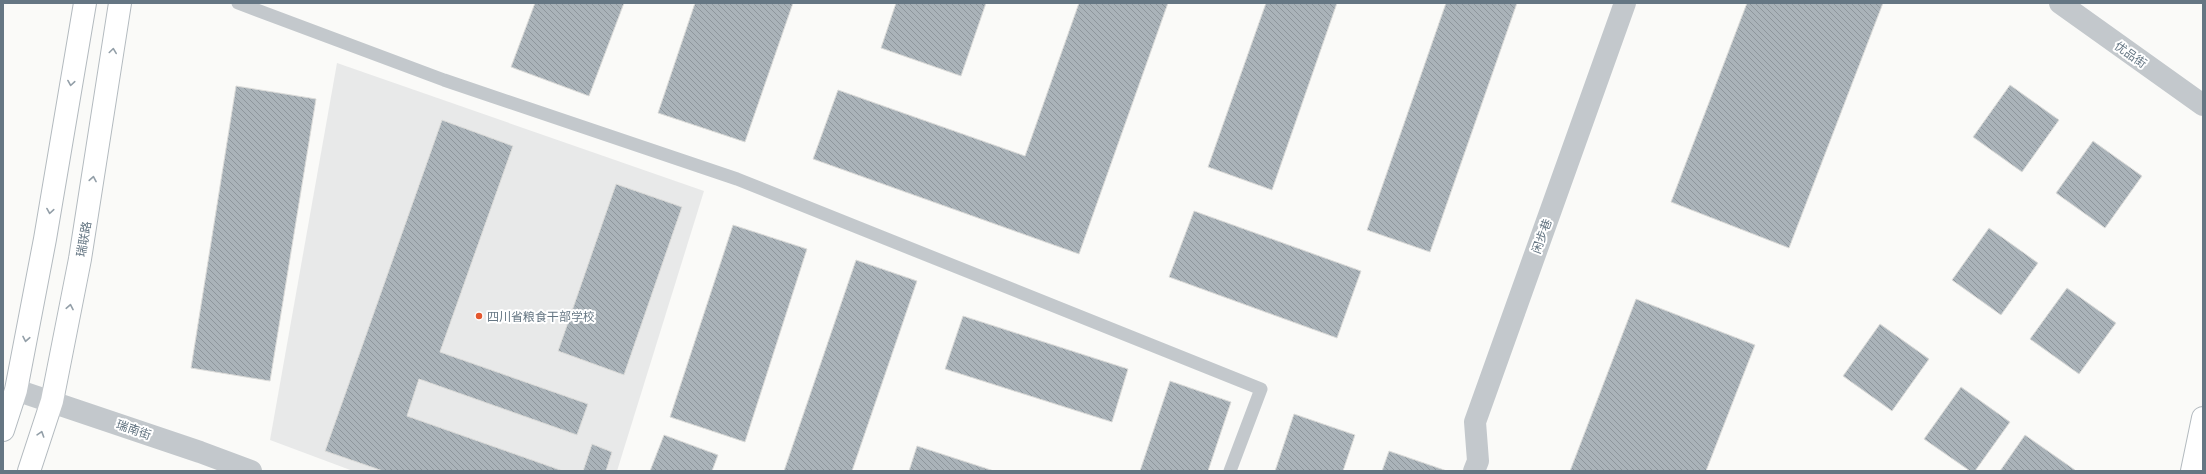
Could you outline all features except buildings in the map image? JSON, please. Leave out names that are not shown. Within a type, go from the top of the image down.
[{"type":"main road","points":[[3,430],[16,390],[45,240],[85,3]]},
{"type":"main road","name":"瑞联路","points":[[29,471],[52,402],[82,244],[120,3]]},
{"type":"main road","points":[[2192,471],[2203,418]]},
{"type":"street","name":"闲步巷","points":[[1474,471],[1478,461],[1475,422],[1625,3]]},
{"type":"street","name":"优品街","points":[[2060,3],[2203,105]]},
{"type":"street","name":"瑞南街","points":[[16,390],[251,471]]},
{"type":"lane","points":[[238,3],[444,80],[737,179],[1261,389],[1230,471]]},
{"type":"shaded area","name":"四川省粮食干部学校","points":[[337,63],[704,191],[617,471],[353,471],[270,440]]},
{"type":"place","name":"四川省粮食干部学校","points":[[479,316]]}]
